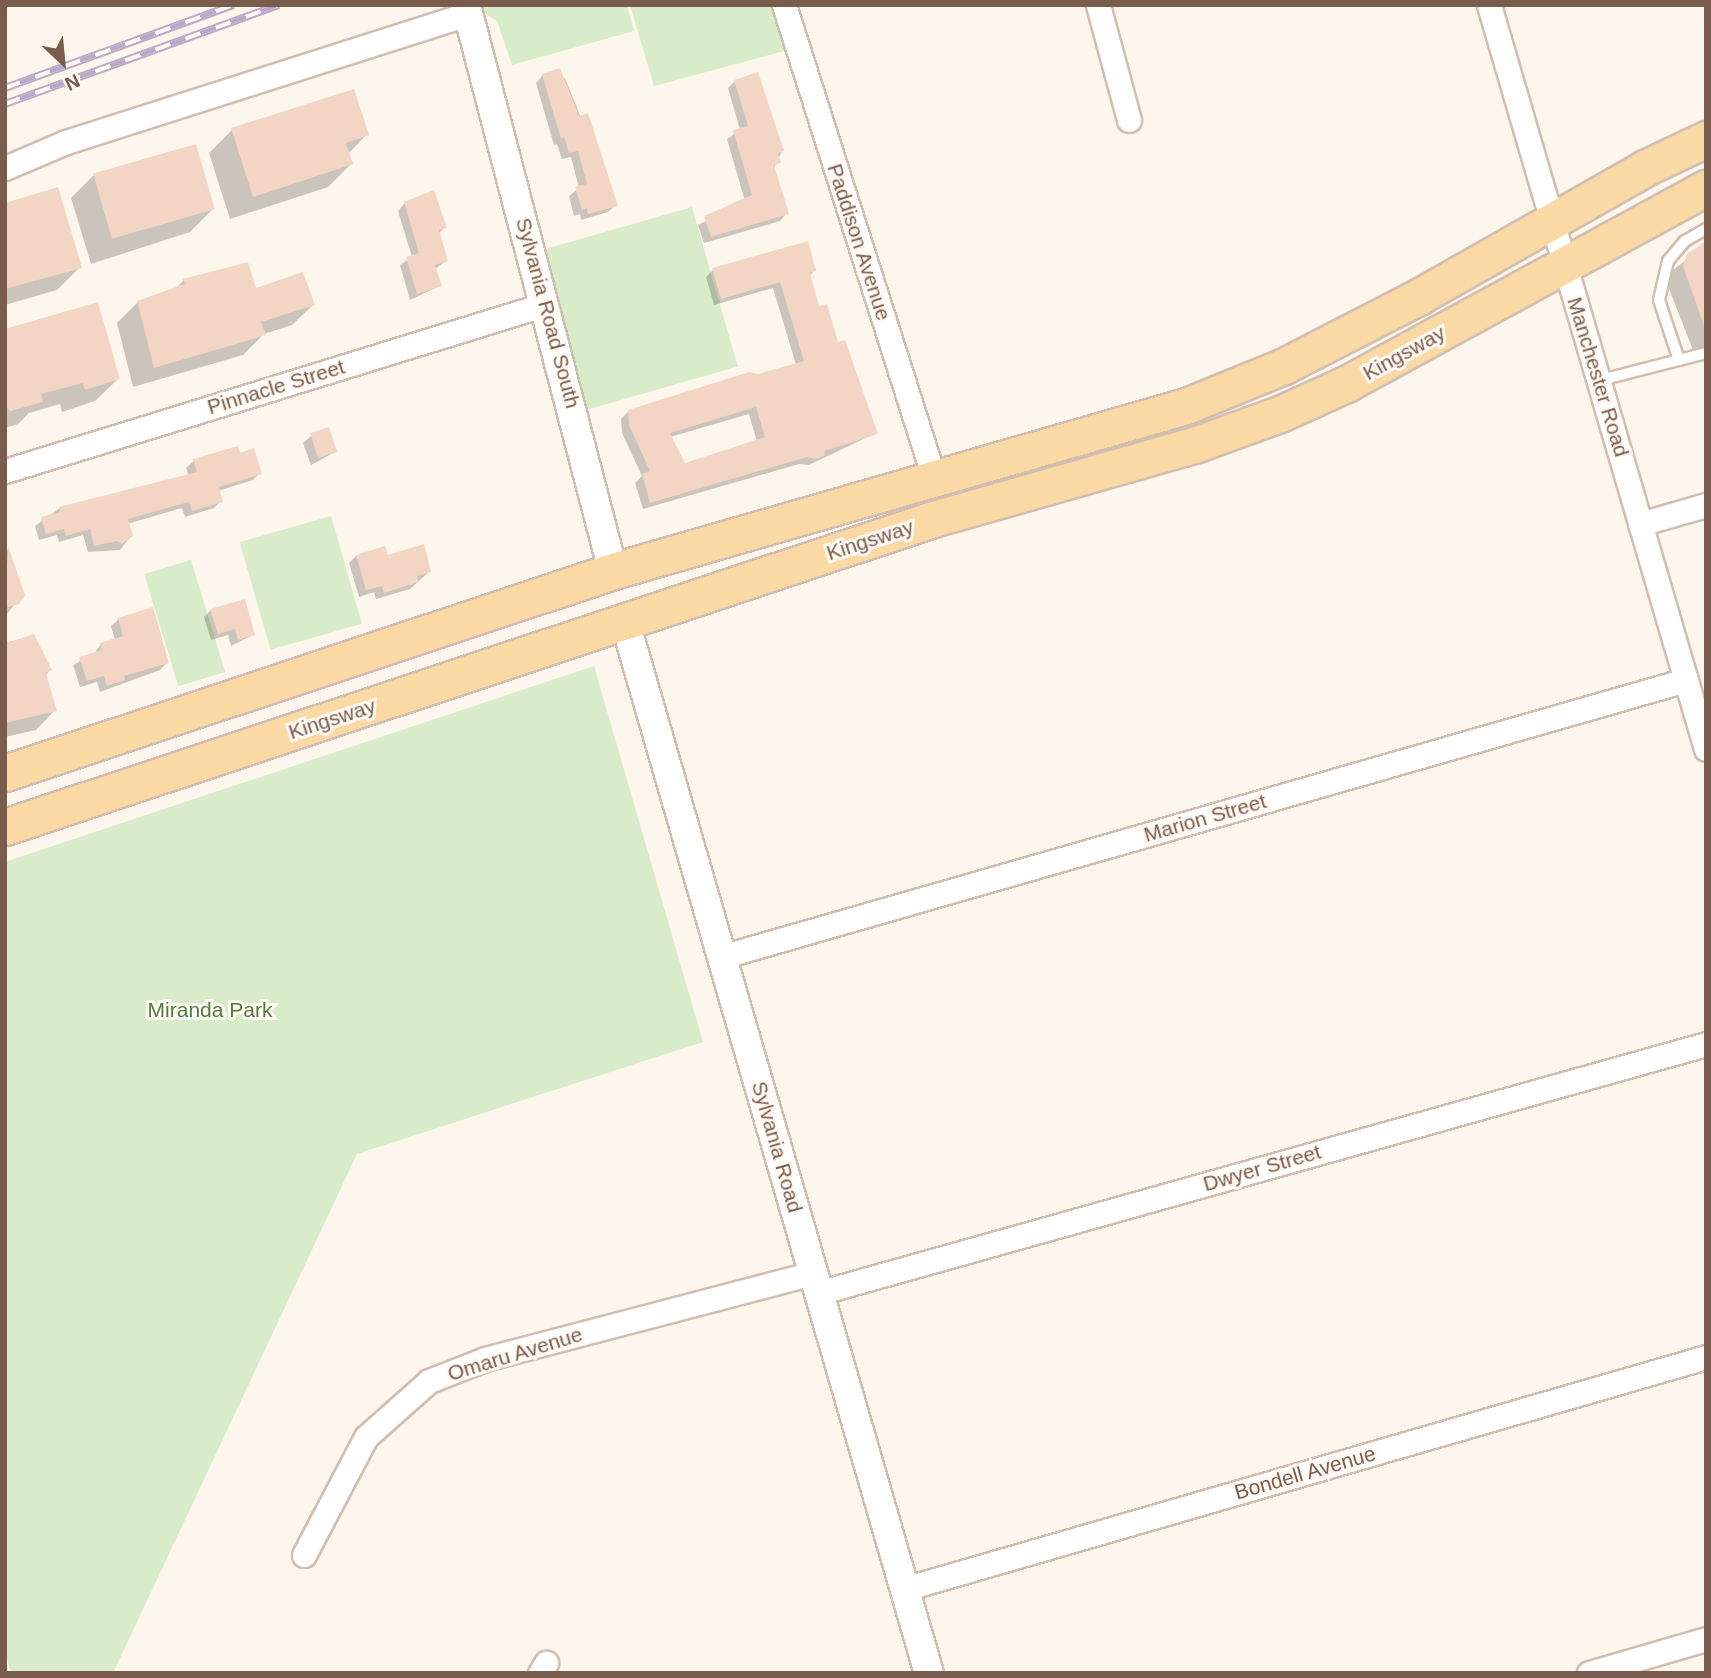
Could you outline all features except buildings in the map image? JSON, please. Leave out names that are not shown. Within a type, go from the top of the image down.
[{"type":"main road","name":"Kingsway","points":[[5,773],[613,571],[1186,406],[1284,366],[1706,139]]},
{"type":"main road","name":"Kingsway","points":[[5,827],[930,520],[1197,444],[1282,413],[1348,383],[1706,188]]},
{"type":"main road","name":"Sylvania Road South","points":[[613,571],[625,622]]},
{"type":"street","name":"Paddison Avenue","points":[[785,5],[934,479]]},
{"type":"street","points":[[1098,5],[1129,120]]},
{"type":"street","name":"Manchester Road","points":[[1489,5],[1564,264],[1601,380],[1706,749]]},
{"type":"street","points":[[5,168],[66,142],[467,10]]},
{"type":"street","name":"Sylvania Road South","points":[[467,10],[546,304],[613,571]]},
{"type":"street","name":"Pinnacle Street","points":[[5,471],[546,304]]},
{"type":"street","points":[[1640,524],[1706,505]]},
{"type":"street","name":"Sylvania Road","points":[[625,622],[724,956],[815,1283],[929,1673]]},
{"type":"street","name":"Marion Street","points":[[724,956],[1686,680]]},
{"type":"street","name":"Dwyer Street","points":[[815,1283],[1706,1044]]},
{"type":"street","name":"Omaru Avenue","points":[[304,1555],[366,1437],[429,1381],[485,1359],[815,1283]]},
{"type":"street","name":"Bondell Avenue","points":[[904,1589],[1706,1357]]},
{"type":"street","points":[[1589,1673],[1706,1639]]},
{"type":"lane","points":[[1679,359],[1659,300],[1668,261],[1685,241],[1706,229]]},
{"type":"lane","points":[[1601,380],[1706,353]]},
{"type":"green space","points":[[470,5],[627,5],[634,31],[512,65],[497,21]]},
{"type":"green space","points":[[630,5],[775,5],[788,50],[654,86]]},
{"type":"green space","points":[[692,207],[738,367],[578,412],[532,253]]},
{"type":"green space","points":[[331,516],[362,624],[271,650],[240,542]]},
{"type":"green space","points":[[191,560],[225,672],[178,686],[144,574]]},
{"type":"green space","name":"Miranda Park","points":[[594,666],[703,1042],[357,1154],[113,1673],[11,1673],[5,1651],[5,862]]},
{"type":"railway","points":[[5,88],[233,5]]},
{"type":"railway","points":[[5,104],[279,5]]}]
